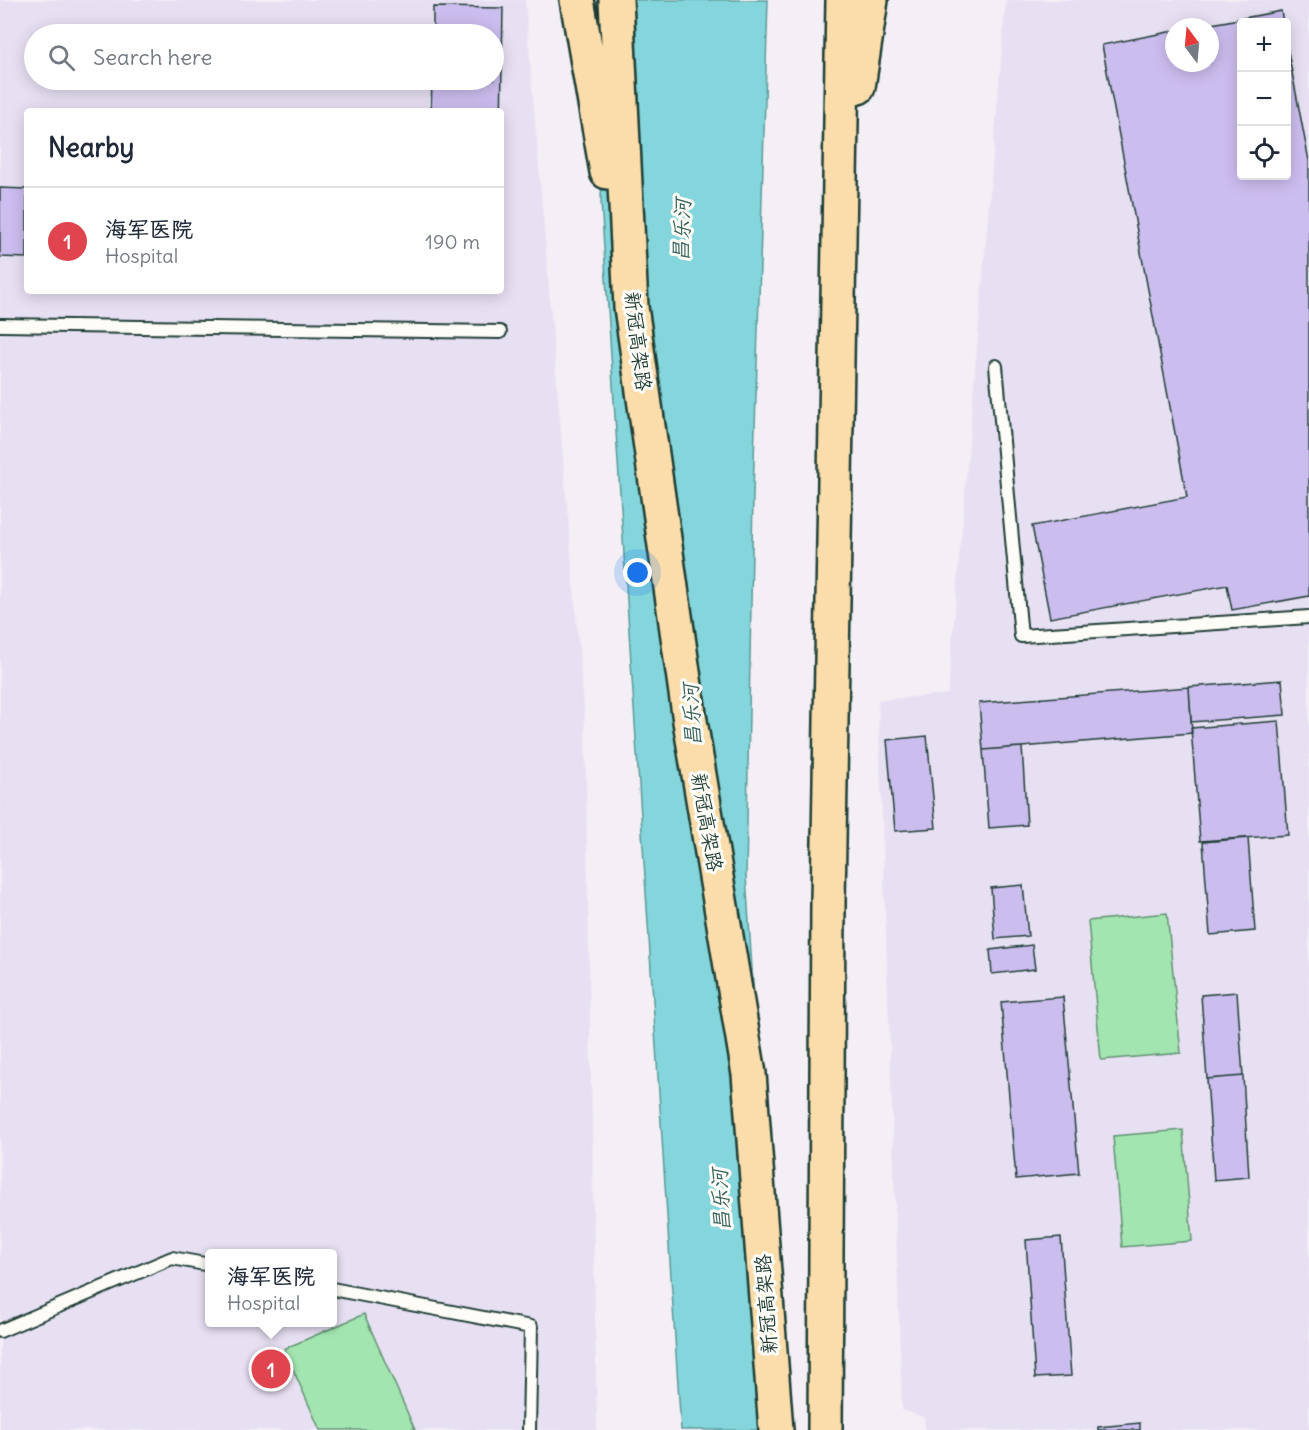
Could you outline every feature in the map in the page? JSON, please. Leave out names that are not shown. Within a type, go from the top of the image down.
[{"type":"highway","points":[[577,0],[631,307]]},
{"type":"highway","name":"新冠高架路","points":[[616,0],[631,307],[690,721],[749,1074],[776,1430]]},
{"type":"highway","points":[[825,1430],[828,902],[843,0]]},
{"type":"highway","points":[[839,207],[872,0]]},
{"type":"lane","points":[[0,325],[500,332]]},
{"type":"lane","points":[[996,366],[1021,636],[1309,617]]},
{"type":"lane","points":[[0,1331],[172,1258],[205,1264]]},
{"type":"lane","points":[[337,1290],[531,1327],[529,1430]]},
{"type":"shaded area","points":[[0,0],[525,0],[585,722],[597,1430],[0,1430]]},
{"type":"shaded area","points":[[1006,0],[1309,0],[1309,1430],[925,1430],[924,1417],[902,1410],[878,700],[948,694]]},
{"type":"green space","points":[[1167,913],[1181,1053],[1101,1060],[1088,921]]},
{"type":"green space","points":[[1183,1130],[1192,1241],[1122,1247],[1113,1136]]},
{"type":"green space","points":[[364,1314],[415,1430],[320,1430],[284,1349]]},
{"type":"water","name":"昌乐河","points":[[607,0],[768,0],[753,494],[746,876],[782,1430],[681,1430],[601,201]]},
{"type":"building","points":[[433,7],[503,8],[503,24],[433,24]]},
{"type":"building","points":[[1281,11],[1282,18],[1244,18]]},
{"type":"building","points":[[1237,19],[1237,180],[1291,180],[1291,67],[1309,161],[1309,596],[1232,610],[1227,585],[1050,618],[1032,526],[1187,497],[1102,45],[1165,33],[1165,72],[1219,72],[1219,23]]},
{"type":"building","points":[[432,90],[502,90],[501,108],[431,108]]},
{"type":"building","points":[[0,188],[24,189],[24,258],[0,257]]},
{"type":"building","points":[[1282,680],[1285,715],[1191,722],[1189,687]]},
{"type":"building","points":[[1189,687],[1192,733],[983,750],[979,703]]},
{"type":"building","points":[[1279,721],[1288,835],[1200,841],[1191,728]]},
{"type":"building","points":[[927,736],[936,828],[895,831],[887,740]]},
{"type":"building","points":[[1022,747],[1027,825],[989,828],[983,750]]},
{"type":"building","points":[[1248,838],[1255,931],[1210,935],[1203,842]]},
{"type":"building","points":[[1023,885],[1028,936],[995,939],[991,888]]},
{"type":"building","points":[[1032,945],[1035,969],[992,974],[990,950]]},
{"type":"building","points":[[1237,992],[1243,1076],[1207,1079],[1201,995]]},
{"type":"building","points":[[1063,997],[1079,1173],[1016,1179],[1001,1002]]},
{"type":"building","points":[[1243,1076],[1249,1177],[1214,1180],[1207,1079]]},
{"type":"building","points":[[1061,1237],[1071,1376],[1035,1378],[1026,1240]]},
{"type":"building","points":[[1140,1423],[1140,1430],[1098,1430],[1098,1427]]},
{"type":"place","name":"海军医院","points":[[271,1369]]}]
